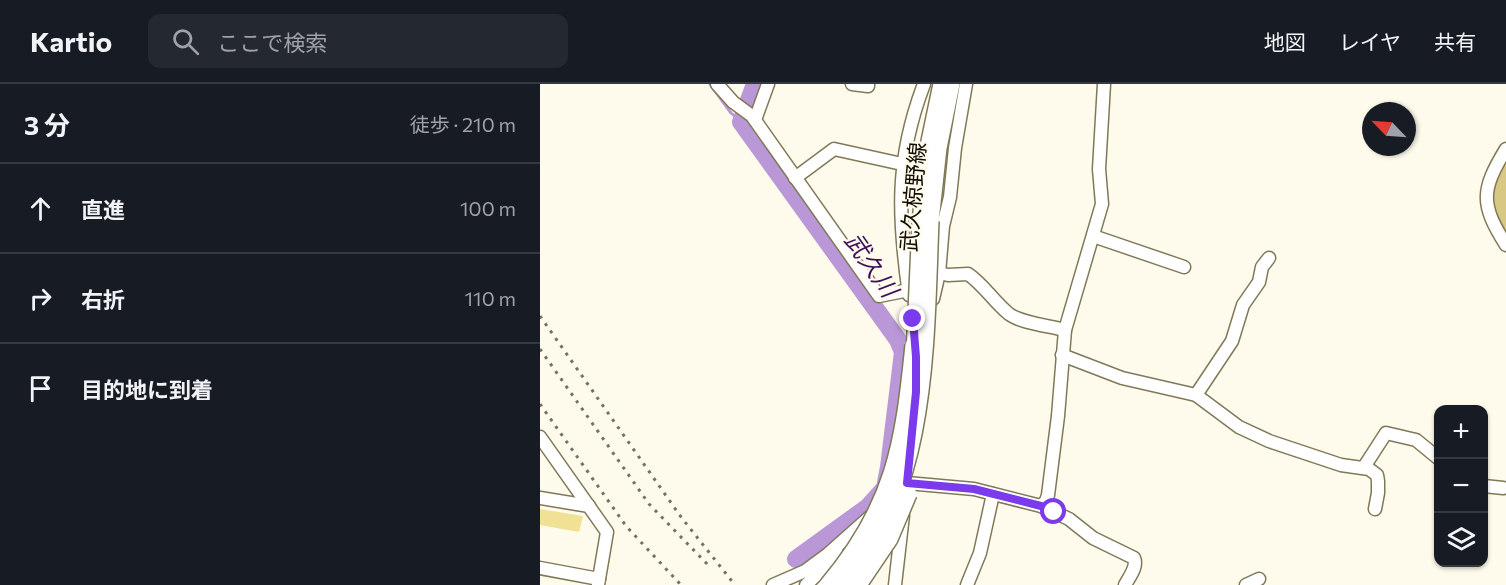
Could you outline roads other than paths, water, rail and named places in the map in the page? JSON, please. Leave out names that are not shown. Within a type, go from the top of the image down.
[{"type":"main road","name":"武久椋野線","points":[[842,585],[876,528],[889,501],[910,418],[921,324],[928,146],[941,84]]},
{"type":"main road","name":"武久椋野線","points":[[926,222],[952,84]]},
{"type":"main road","points":[[827,585],[872,523],[888,484],[905,418],[921,324]]},
{"type":"main road","points":[[859,585],[890,539],[912,486],[922,426],[921,324]]},
{"type":"street","points":[[717,84],[733,102],[753,118],[879,296],[909,290],[939,273],[969,274],[1009,314],[1016,318],[1065,330]]},
{"type":"street","points":[[753,118],[768,84]]},
{"type":"street","points":[[852,84],[868,86],[868,84]]},
{"type":"street","points":[[916,392],[916,357],[900,211],[902,165],[910,126],[924,84]]},
{"type":"street","points":[[895,585],[921,356],[939,273],[943,226],[950,197],[955,148],[966,84]]},
{"type":"street","points":[[1041,506],[1048,495],[1058,416],[1065,330],[1102,204],[1099,169],[1104,84]]},
{"type":"street","points":[[795,178],[834,149],[902,165]]},
{"type":"street","points":[[1506,149],[1490,178],[1486,197],[1490,216],[1506,244]]},
{"type":"street","points":[[1093,236],[1184,267]]},
{"type":"street","points":[[1196,395],[1232,341],[1244,305],[1259,282],[1262,267],[1269,258]]},
{"type":"street","points":[[1062,354],[1122,378],[1196,395],[1239,427],[1269,441],[1341,465],[1364,467],[1377,476],[1376,509]]},
{"type":"street","points":[[1364,467],[1386,433],[1416,440],[1434,455]]},
{"type":"street","points":[[540,437],[607,532],[598,582],[540,568]]},
{"type":"street","points":[[806,585],[880,514],[907,483]]},
{"type":"street","points":[[773,584],[805,571],[828,554],[907,483],[964,488],[993,494],[1041,506],[1069,519],[1093,538],[1134,558],[1136,562],[1125,585]]},
{"type":"street","points":[[1488,486],[1503,488]]},
{"type":"street","points":[[967,585],[980,553],[993,494]]},
{"type":"street","points":[[540,498],[589,506]]},
{"type":"street","points":[[1246,585],[1258,579]]},
{"type":"waterway","points":[[710,84],[731,113],[741,122]]},
{"type":"waterway","name":"武久川","points":[[755,84],[741,122],[898,340],[903,352],[885,488],[868,507],[796,559]]},
{"type":"railway","points":[[540,316],[681,517],[735,585]]},
{"type":"railway","points":[[540,349],[649,504],[711,568]]},
{"type":"railway","points":[[540,404],[626,526],[681,585]]}]
